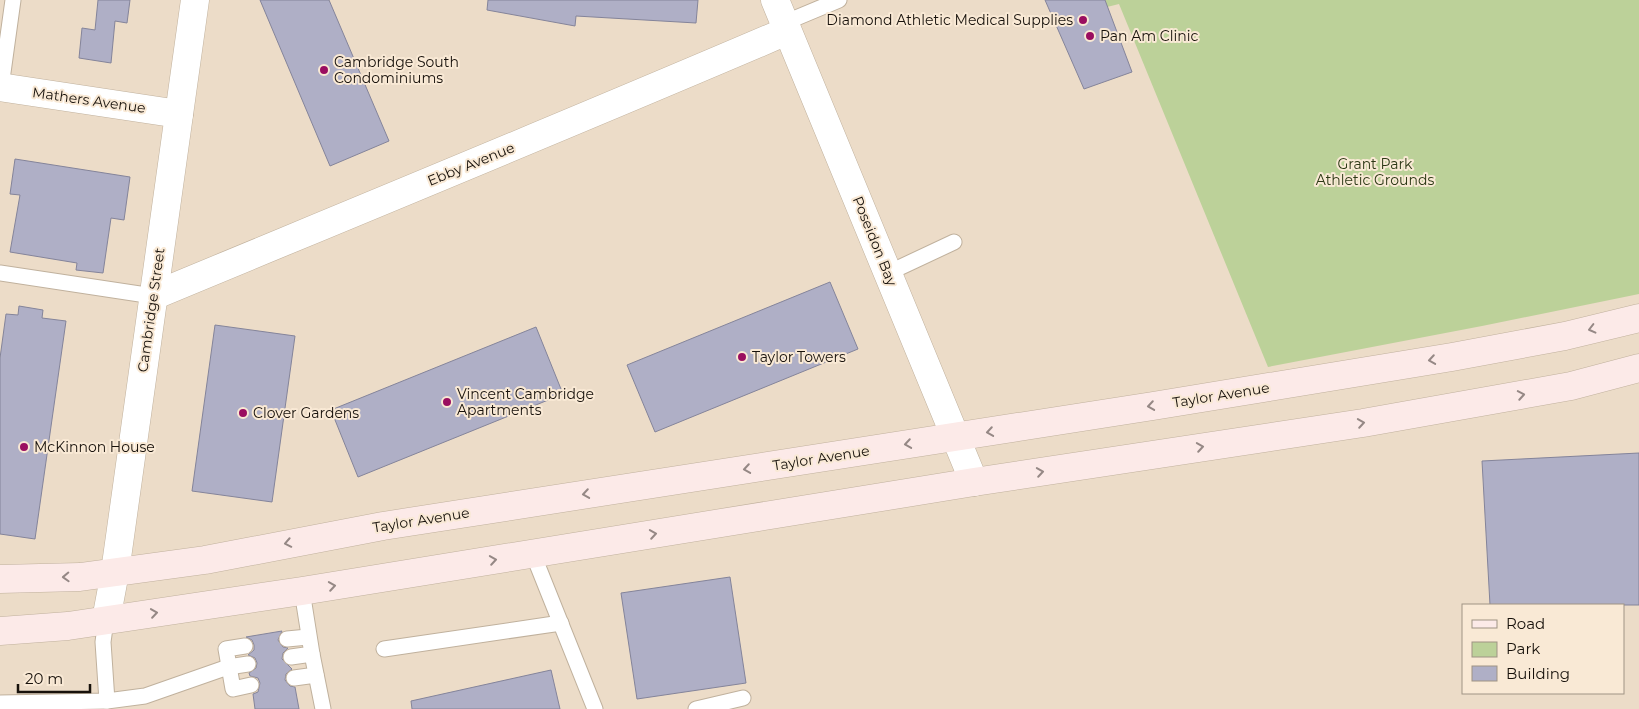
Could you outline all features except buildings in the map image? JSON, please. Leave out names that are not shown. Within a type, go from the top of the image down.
[{"type":"main road","name":"Taylor Avenue","points":[[0,579],[80,577],[206,560],[383,526],[956,437],[1461,355],[1565,336],[1639,318]]},
{"type":"main road","points":[[0,631],[106,620],[302,591],[974,482],[1382,419],[1571,386],[1639,368]]},
{"type":"street","name":"Cambridge Street","points":[[106,620],[115,572],[195,0]]},
{"type":"street","name":"Poseidon Bay","points":[[782,18],[974,482]]},
{"type":"street","name":"Ebby Avenue","points":[[153,296],[591,115],[782,18]]},
{"type":"street","name":"Mathers Avenue","points":[[0,87],[179,114]]},
{"type":"lane","points":[[0,87],[13,0]]},
{"type":"lane","points":[[782,18],[839,0]]},
{"type":"lane","points":[[888,273],[954,242]]},
{"type":"lane","points":[[0,273],[153,296]]},
{"type":"lane","points":[[533,554],[595,709]]},
{"type":"lane","points":[[302,591],[308,636],[324,709]]},
{"type":"lane","points":[[106,620],[103,642],[107,701]]},
{"type":"lane","points":[[384,649],[561,623]]},
{"type":"lane","points":[[287,639],[308,636]]},
{"type":"lane","points":[[245,646],[226,649],[228,667],[233,688],[251,685]]},
{"type":"lane","points":[[290,657],[312,654]]},
{"type":"lane","points":[[0,703],[16,707],[107,701],[146,703],[228,667],[248,664]]},
{"type":"lane","points":[[294,678],[316,675]]},
{"type":"lane","points":[[696,709],[743,698]]},
{"type":"green space","name":"Grant Park Athletic Grounds","points":[[1105,0],[1639,0],[1639,294],[1268,367],[1119,4],[1107,7]]},
{"type":"place","name":"Diamond Athletic Medical Supplies","points":[[1083,20]]},
{"type":"place","name":"Pan Am Clinic","points":[[1090,36]]},
{"type":"place","name":"Cambridge South Condominiums","points":[[324,70]]},
{"type":"place","name":"Taylor Towers","points":[[742,357]]},
{"type":"place","name":"Vincent Cambridge Apartments","points":[[447,402]]},
{"type":"place","name":"Clover Gardens","points":[[243,413]]},
{"type":"place","name":"McKinnon House","points":[[24,447]]}]
